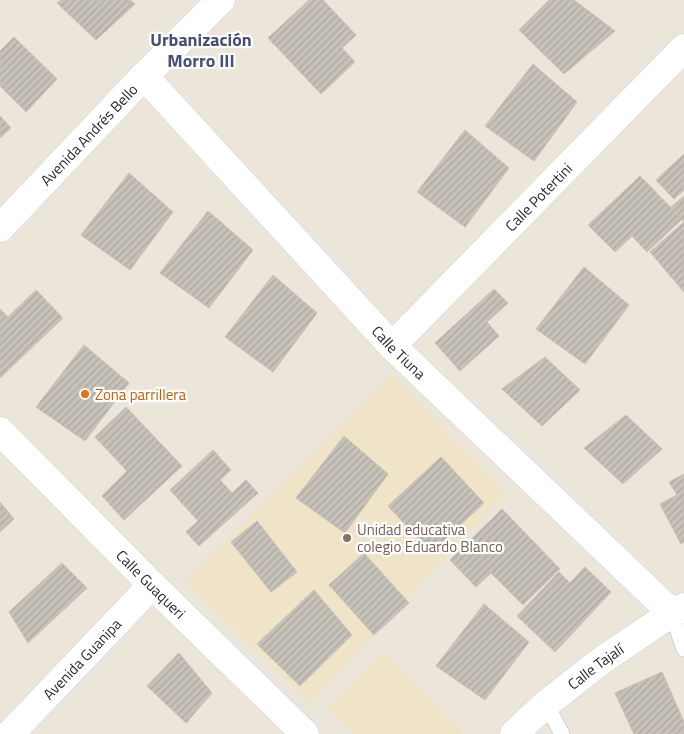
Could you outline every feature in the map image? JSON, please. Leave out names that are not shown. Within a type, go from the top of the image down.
[{"type":"street","name":"Avenida Andrés Bello","points":[[0,228],[144,76],[221,0]]},
{"type":"street","name":"Calle Potertini","points":[[392,346],[684,48]]},
{"type":"street","name":"Calle Tiuna","points":[[144,76],[392,346],[678,610]]},
{"type":"street","name":"Calle Guaqueri","points":[[0,431],[152,585],[305,734]]},
{"type":"street","name":"Avenida Guanipa","points":[[10,734],[152,585]]},
{"type":"street","name":"Calle Tajalí","points":[[514,734],[546,704],[601,661],[678,610]]},
{"type":"lane","points":[[678,610],[684,649]]},
{"type":"lane","points":[[546,704],[562,734]]},
{"type":"shaded area","name":"Unidad educativa colegio Eduardo Blanco","points":[[392,375],[506,493],[310,703],[185,583]]},
{"type":"shaded area","points":[[385,651],[465,734],[355,734],[326,709]]},
{"type":"building","points":[[61,0],[130,0],[135,4],[96,40],[57,3]]},
{"type":"building","points":[[309,0],[323,0],[356,35],[342,48],[355,62],[321,94],[268,38]]},
{"type":"building","points":[[549,0],[574,0],[615,31],[564,74],[519,30]]},
{"type":"building","points":[[14,37],[57,79],[26,112],[0,86],[0,51]]},
{"type":"building","points":[[533,64],[577,102],[534,161],[485,126]]},
{"type":"building","points":[[0,116],[11,128],[0,138]]},
{"type":"building","points":[[465,130],[509,168],[465,227],[417,192]]},
{"type":"building","points":[[684,154],[684,190],[674,199],[656,180]]},
{"type":"building","points":[[129,173],[173,212],[130,270],[81,235]]},
{"type":"building","points":[[640,176],[682,219],[647,252],[632,236],[615,252],[588,225]]},
{"type":"building","points":[[684,196],[684,222],[671,207]]},
{"type":"building","points":[[208,211],[253,250],[209,308],[160,273]]},
{"type":"building","points":[[684,222],[684,292],[650,252]]},
{"type":"building","points":[[584,267],[629,305],[585,364],[536,329]]},
{"type":"building","points":[[273,275],[317,313],[273,372],[225,337]]},
{"type":"building","points":[[494,289],[508,303],[487,322],[499,336],[460,371],[435,343]]},
{"type":"building","points":[[36,290],[63,318],[0,378],[0,309],[8,317]]},
{"type":"building","points":[[84,345],[129,383],[85,441],[36,407]]},
{"type":"building","points":[[545,357],[580,390],[542,426],[502,389]]},
{"type":"building","points":[[126,407],[182,466],[124,520],[102,496],[127,471],[95,437]]},
{"type":"building","points":[[626,415],[662,449],[623,484],[584,448]]},
{"type":"building","points":[[344,436],[388,474],[345,533],[296,498]]},
{"type":"building","points":[[213,450],[231,470],[220,480],[232,493],[246,480],[258,493],[199,546],[186,532],[198,521],[170,490]]},
{"type":"building","points":[[441,457],[484,503],[431,552],[388,506]]},
{"type":"building","points":[[684,474],[684,542],[681,544],[660,504],[677,495],[669,482]]},
{"type":"building","points":[[0,502],[14,519],[0,532]]},
{"type":"building","points":[[502,509],[560,569],[523,605],[491,573],[476,587],[450,560]]},
{"type":"building","points":[[257,521],[297,572],[271,592],[231,542]]},
{"type":"building","points":[[364,553],[409,603],[374,635],[329,585]]},
{"type":"building","points":[[62,563],[87,588],[28,643],[9,612]]},
{"type":"building","points":[[585,567],[611,592],[555,652],[517,616],[559,572],[570,583]]},
{"type":"building","points":[[314,590],[352,635],[300,686],[257,644]]},
{"type":"building","points":[[484,604],[529,642],[485,700],[436,666]]},
{"type":"building","points":[[179,653],[212,693],[186,723],[147,686]]},
{"type":"building","points":[[662,672],[684,722],[684,734],[634,734],[615,693]]},
{"type":"place","name":"Zona parrillera","points":[[85,394]]},
{"type":"place","name":"Unidad educativa colegio Eduardo Blanco","points":[[347,538]]},
{"type":"district","name":"Urbanización Morro III","points":[[201,49]]}]
